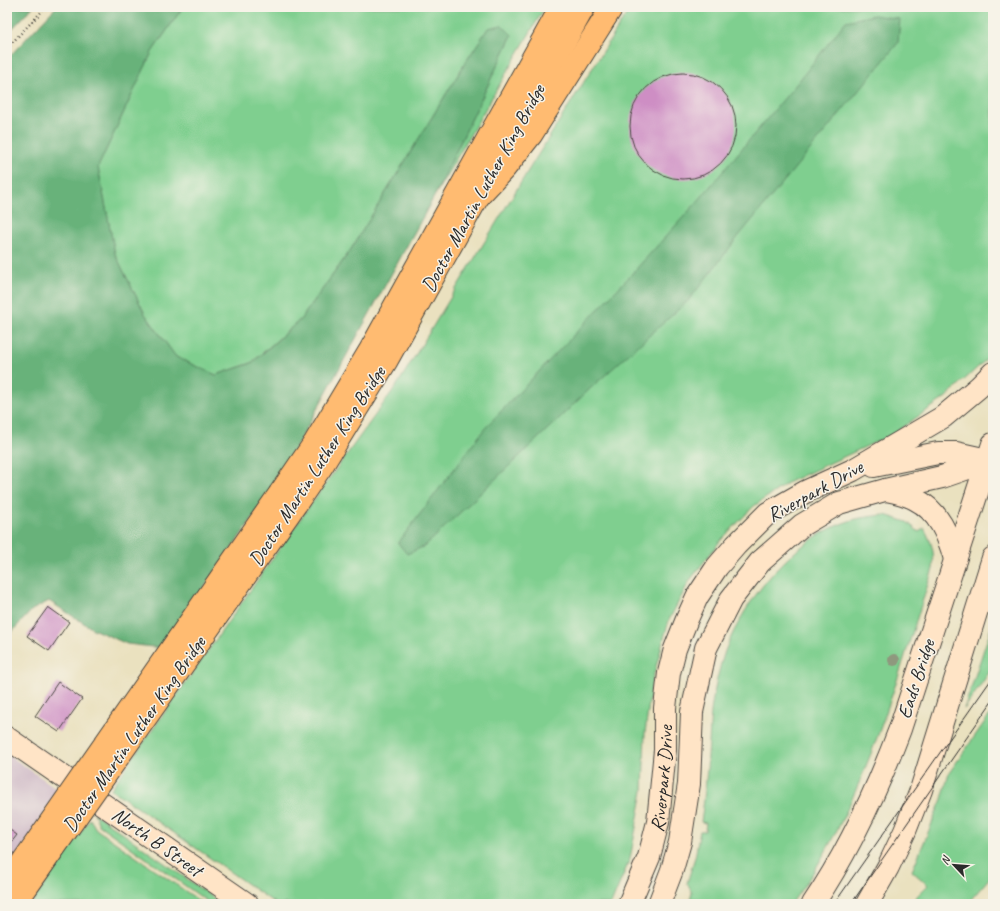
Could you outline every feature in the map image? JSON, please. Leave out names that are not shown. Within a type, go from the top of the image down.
[{"type":"main road","name":"Doctor Martin Luther King Bridge","points":[[15,904],[288,499],[315,442],[369,352],[561,7]]},
{"type":"main road","name":"Doctor Martin Luther King Bridge","points":[[7,884],[288,499],[322,466],[383,366],[584,7]]},
{"type":"main road","points":[[477,198],[505,168],[531,135],[612,7]]},
{"type":"street","name":"Riverpark Drive","points":[[629,904],[649,856],[658,822],[665,750],[665,708],[668,673],[687,619],[698,597],[722,561],[768,513],[805,492],[854,470],[943,417],[979,387],[993,373]]},
{"type":"street","points":[[854,470],[938,453],[956,453],[974,456],[991,455]]},
{"type":"street","name":"Riverpark Drive","points":[[659,904],[672,870],[680,842],[688,784],[692,712],[706,648],[731,599],[760,562],[802,525],[839,502],[942,477],[968,468],[991,455]]},
{"type":"street","name":"Eads Bridge","points":[[813,904],[840,862],[858,828],[888,761],[991,455]]},
{"type":"street","points":[[885,490],[915,499],[933,512],[946,532],[955,559]]},
{"type":"street","name":"Eads Bridge","points":[[867,904],[888,867],[905,831],[921,790],[993,558]]},
{"type":"street","name":"North B Street","points":[[7,738],[247,904]]},
{"type":"path","points":[[7,48],[46,7]]},
{"type":"shaded area","points":[[7,754],[62,792],[7,870]]},
{"type":"green space","points":[[7,7],[33,7],[7,34]]},
{"type":"green space","points":[[56,7],[183,7],[152,52],[98,167],[115,254],[145,314],[176,357],[216,375],[252,363],[301,319],[350,251],[488,28],[502,25],[512,35],[435,195],[273,489],[162,648],[127,644],[93,629],[49,601],[32,610],[7,637],[7,59]]},
{"type":"green space","points":[[183,7],[545,7],[435,195],[512,35],[488,29],[467,60],[350,251],[301,319],[251,363],[216,375],[176,357],[145,314],[115,254],[98,167],[152,52]]},
{"type":"green space","points":[[631,7],[993,7],[993,353],[945,398],[891,435],[789,482],[754,506],[721,540],[690,580],[669,620],[652,681],[645,733],[643,791],[630,859],[611,904],[276,904],[111,789],[306,511],[399,382],[531,166]]},
{"type":"green space","points":[[874,15],[900,19],[898,43],[738,237],[689,300],[592,387],[425,546],[407,554],[398,543],[486,427],[627,279],[698,201],[798,82],[846,21]]},
{"type":"green space","points":[[885,515],[907,522],[919,532],[924,528],[932,548],[934,558],[933,569],[884,718],[839,827],[814,872],[791,904],[679,904],[689,903],[692,893],[687,883],[695,857],[700,831],[705,831],[706,823],[701,822],[706,783],[712,704],[723,657],[734,630],[759,590],[792,555],[810,540],[852,520]]},
{"type":"green space","points":[[993,623],[993,667],[964,709],[991,628]]},
{"type":"green space","points":[[993,710],[993,874],[967,904],[909,904],[928,885],[912,871],[942,799],[949,773]]},
{"type":"green space","points":[[94,813],[222,904],[211,904],[99,825]]},
{"type":"green space","points":[[90,819],[96,829],[204,904],[31,904]]},
{"type":"building","points":[[683,73],[703,77],[721,88],[732,106],[736,126],[732,146],[721,164],[703,175],[683,179],[663,175],[645,164],[634,146],[630,126],[634,106],[645,88],[663,77]]},
{"type":"building","points":[[48,607],[69,622],[49,651],[27,636]]},
{"type":"building","points":[[58,682],[82,699],[59,732],[35,716]]},
{"type":"building","points":[[7,828],[17,835],[7,848]]},
{"type":"tram line","points":[[834,904],[993,677]]},
{"type":"tram line","points":[[851,904],[993,700]]}]
